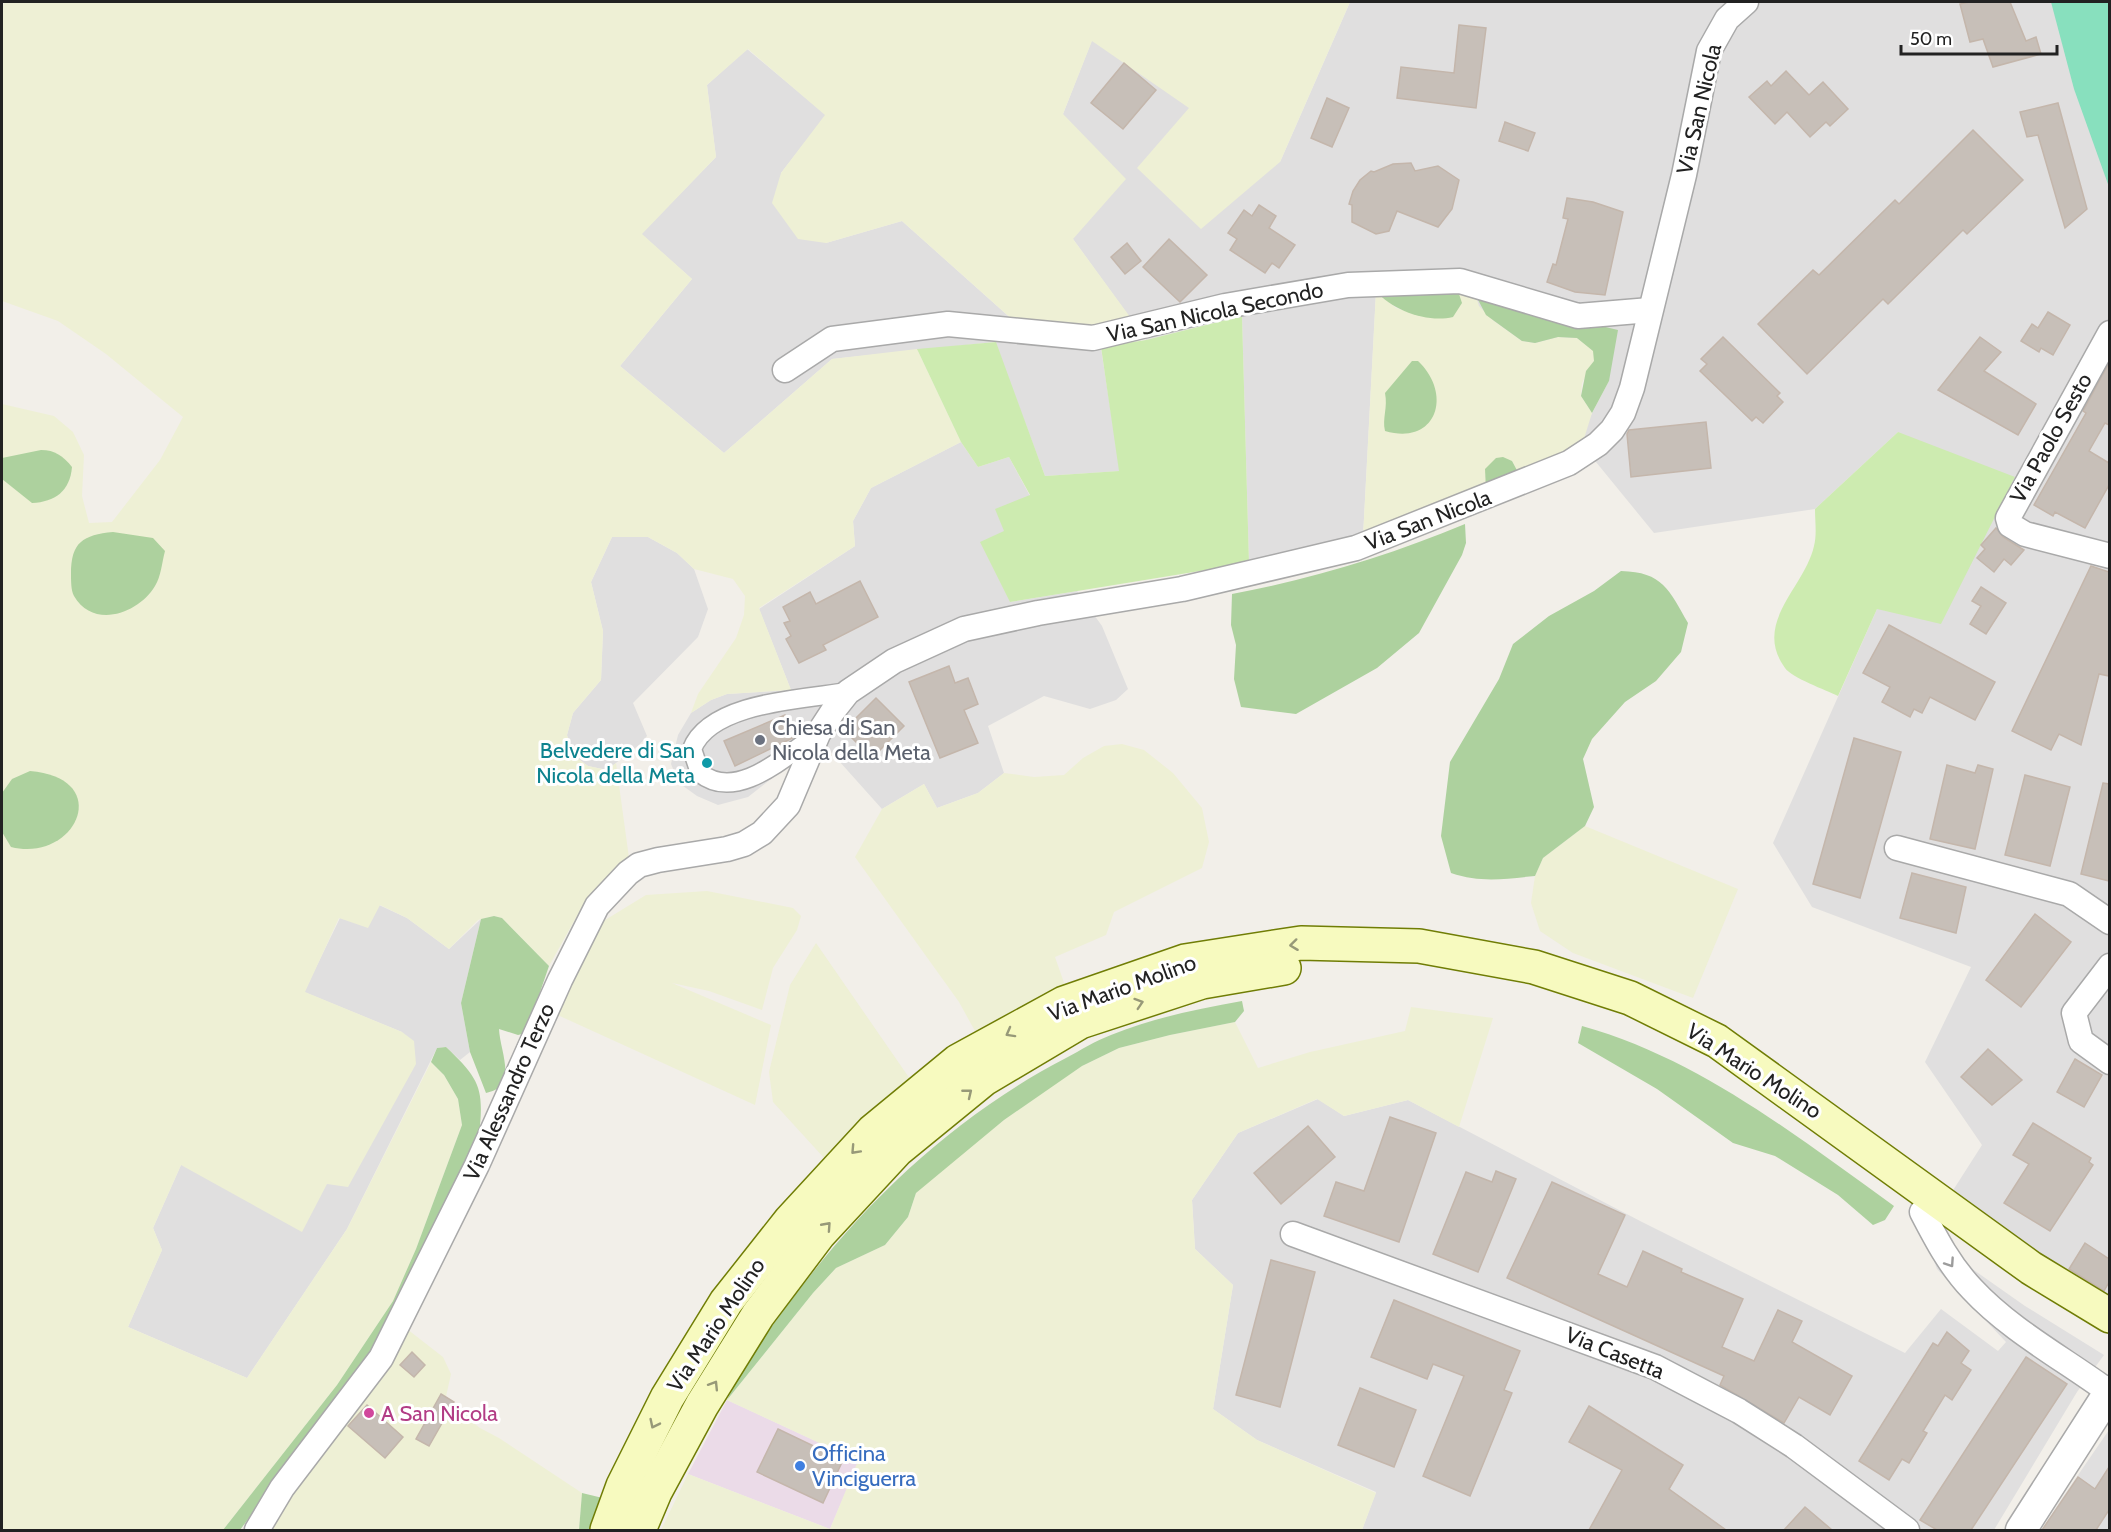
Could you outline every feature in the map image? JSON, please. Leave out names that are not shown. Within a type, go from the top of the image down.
[{"type":"main road","name":"Via Mario Molino","points":[[607,1530],[623,1486],[667,1398],[726,1302],[790,1221],[873,1131],[958,1061],[1064,1003],[1185,961],[1301,943],[1419,946],[1534,967],[1630,998],[1717,1041],[2031,1268],[2109,1316]]},
{"type":"main road","name":"Via Mario Molino","points":[[639,1530],[655,1492],[702,1405],[758,1315],[819,1234],[897,1149],[984,1079],[1080,1022],[1202,982],[1311,964],[1419,966],[1528,986],[1631,1020],[1708,1056],[2037,1296],[2109,1338]]},
{"type":"street","name":"Via San Nicola","points":[[818,734],[848,692],[894,661],[964,630],[1038,613],[1182,589],[1356,548],[1549,473],[1585,454],[1598,444],[1623,413],[1632,388],[1684,175],[1709,51],[1727,19],[1746,2]]},
{"type":"street","name":"Via San Nicola Secondo","points":[[785,370],[832,339],[948,324],[1093,338],[1225,306],[1348,285],[1460,281],[1578,316],[1650,310]]},
{"type":"street","name":"Via Paolo Sesto","points":[[2109,333],[2011,512],[2010,525],[2017,531],[2109,556]]},
{"type":"street","points":[[818,734],[748,780],[732,784],[709,780],[700,773],[693,749],[703,730],[718,719],[796,700],[848,692]]},
{"type":"street","name":"Via Alessandro Terzo","points":[[257,1530],[282,1488],[381,1358],[477,1165],[560,980],[597,906],[614,885],[639,866],[658,860],[727,849],[744,844],[762,833],[788,805],[818,734]]},
{"type":"street","points":[[1897,848],[2069,894],[2109,922]]},
{"type":"street","points":[[2109,966],[2074,1013],[2081,1041],[2109,1062]]},
{"type":"street","points":[[1922,1212],[1943,1252],[1972,1290],[2006,1319],[2109,1391],[2021,1530]]},
{"type":"street","name":"Via Casetta","points":[[1293,1234],[1655,1367],[1739,1411],[1794,1446],[1907,1530]]},
{"type":"shaded area","points":[[1350,2],[2109,2],[2109,1305],[1950,1195],[1982,1145],[1925,1062],[1971,967],[1812,907],[1773,843],[1877,609],[1898,432],[1815,509],[1654,533],[1578,440],[1609,381],[1376,292],[1363,537],[1249,563],[1242,316],[1146,340],[1073,239],[1063,114],[1092,40],[1190,108],[1280,162]]},
{"type":"shaded area","points":[[747,49],[826,115],[781,173],[826,243],[902,221],[1015,322],[1098,329],[1120,471],[1045,476],[995,342],[832,359],[724,453],[620,366],[692,279],[641,234],[716,157],[707,85]]},
{"type":"shaded area","points":[[961,442],[978,467],[1009,457],[1030,496],[1004,531],[1010,602],[1077,591],[1102,626],[1128,689],[1116,700],[1090,709],[1044,696],[988,726],[1004,773],[978,793],[937,808],[924,784],[882,809],[822,742],[782,765],[775,776],[748,797],[718,805],[697,796],[679,783],[671,764],[678,735],[691,713],[711,700],[727,694],[791,690],[759,609],[855,546],[853,521],[871,488]]},
{"type":"shaded area","points":[[612,537],[648,537],[677,553],[694,569],[708,609],[698,637],[633,703],[647,736],[607,770],[588,766],[573,755],[567,735],[573,713],[601,680],[603,631],[591,582]]},
{"type":"shaded area","points":[[379,905],[407,918],[449,949],[481,919],[461,1003],[470,1052],[460,1060],[446,1047],[437,1048],[347,1229],[247,1378],[128,1327],[162,1250],[153,1228],[181,1165],[402,1032],[304,992],[340,918]]},
{"type":"shaded area","points":[[1318,1099],[1344,1116],[1408,1100],[1642,1222],[1905,1353],[1941,1309],[1998,1351],[2006,1342],[1937,1269],[1924,1235],[2025,1306],[2104,1355],[2077,1392],[1994,1530],[1362,1530],[1376,1492],[1257,1440],[1213,1409],[1233,1285],[1195,1249],[1192,1200],[1238,1133]]},
{"type":"shaded area","points":[[727,1400],[859,1461],[830,1529],[688,1474]]},
{"type":"shaded area","points":[[2109,1430],[2109,1530],[2041,1530],[2065,1494]]},
{"type":"green space","points":[[4,2],[1350,2],[1280,162],[1201,229],[1137,168],[1189,108],[1092,41],[1063,114],[1126,179],[1073,239],[1133,321],[1098,329],[1015,322],[902,221],[826,243],[798,239],[772,203],[781,173],[825,115],[748,49],[707,85],[716,157],[642,234],[692,279],[620,366],[724,453],[832,359],[917,349],[961,442],[871,488],[853,521],[855,546],[759,608],[791,690],[727,694],[711,700],[691,713],[698,694],[736,638],[744,615],[745,596],[733,579],[694,569],[677,553],[648,537],[612,537],[591,582],[603,631],[601,680],[573,713],[567,735],[573,755],[588,766],[607,770],[616,763],[629,858],[582,907],[549,966],[502,918],[494,916],[478,920],[449,949],[407,918],[380,905],[368,928],[339,918],[305,992],[402,1032],[414,1041],[416,1064],[348,1187],[327,1184],[302,1232],[181,1165],[153,1228],[162,1250],[128,1327],[247,1378],[347,1229],[431,1062],[444,1075],[458,1099],[462,1125],[416,1249],[393,1301],[337,1385],[223,1530],[2,1530],[2,404],[54,416],[73,432],[84,455],[82,496],[89,523],[112,522],[160,460],[183,417],[106,354],[58,321],[2,301],[2,10]]},
{"type":"green space","points":[[2051,2],[2109,2],[2109,187],[2074,89]]},
{"type":"green space","points":[[1376,291],[1396,308],[1431,318],[1458,291],[1476,296],[1479,306],[1494,321],[1522,341],[1535,343],[1558,337],[1577,338],[1594,351],[1594,361],[1582,383],[1581,396],[1592,413],[1582,445],[1520,476],[1512,461],[1486,490],[1363,537]]},
{"type":"green space","points":[[1376,291],[1458,291],[1462,303],[1453,317],[1422,317],[1401,310]]},
{"type":"green space","points":[[1476,296],[1618,330],[1609,381],[1592,413],[1581,396],[1586,371],[1594,361],[1593,351],[1577,338],[1558,337],[1535,343],[1522,341],[1486,315]]},
{"type":"green space","points":[[1242,316],[1249,563],[1010,602],[980,542],[1004,531],[995,509],[1030,495],[1009,457],[978,467],[961,442],[917,349],[996,342],[1045,476],[1119,471],[1101,347],[1146,340]]},
{"type":"green space","points":[[1412,361],[1418,361],[1429,374],[1435,388],[1437,402],[1434,414],[1428,424],[1417,431],[1403,434],[1385,431],[1385,393]]},
{"type":"green space","points":[[1898,432],[2015,477],[1941,624],[1877,609],[1838,696],[1802,680],[1785,668],[1776,652],[1774,636],[1777,620],[1809,561],[1816,533],[1815,509]]},
{"type":"green space","points":[[41,450],[55,452],[62,457],[72,467],[71,475],[65,489],[60,494],[48,500],[32,503],[2,479],[2,458]]},
{"type":"green space","points":[[1503,457],[1512,461],[1520,476],[1486,490],[1485,469],[1496,458]]},
{"type":"green space","points":[[1465,524],[1466,543],[1462,555],[1419,633],[1377,668],[1296,714],[1241,707],[1234,679],[1236,645],[1231,625],[1232,594],[1351,565]]},
{"type":"green space","points":[[113,532],[153,538],[165,551],[159,578],[148,596],[128,610],[104,615],[93,613],[74,596],[71,585],[72,563],[76,547],[81,542],[94,535]]},
{"type":"green space","points":[[1621,571],[1635,572],[1656,579],[1670,592],[1688,623],[1681,652],[1656,681],[1625,702],[1592,739],[1583,759],[1594,807],[1585,826],[1543,858],[1535,876],[1483,879],[1451,873],[1441,836],[1450,762],[1499,679],[1513,644],[1549,616],[1594,591]]},
{"type":"green space","points":[[1122,744],[1144,750],[1173,773],[1202,808],[1209,842],[1202,868],[1114,912],[1106,935],[1055,957],[1069,997],[981,1042],[959,1002],[855,857],[882,809],[924,784],[937,808],[978,793],[1004,773],[1034,777],[1064,775],[1083,758],[1104,746]]},
{"type":"green space","points":[[30,771],[56,777],[72,788],[78,802],[77,818],[68,832],[53,843],[34,849],[11,847],[2,832],[2,793],[12,779]]},
{"type":"green space","points":[[1585,826],[1738,889],[1693,998],[1573,953],[1540,931],[1531,903],[1535,876],[1543,858]]},
{"type":"green space","points":[[707,891],[793,908],[801,916],[797,930],[773,968],[762,1010],[709,991],[672,983],[771,1025],[755,1105],[551,1012],[592,928],[646,895]]},
{"type":"green space","points":[[494,916],[502,918],[549,966],[526,1033],[518,1035],[499,1029],[505,1076],[502,1084],[486,1093],[470,1052],[461,1003],[481,919]]},
{"type":"green space","points":[[816,943],[910,1079],[879,1104],[825,1159],[773,1102],[769,1072],[790,985]]},
{"type":"green space","points":[[1242,1001],[1244,1011],[1235,1022],[1119,1048],[1082,1066],[1004,1120],[916,1193],[908,1217],[885,1245],[836,1268],[813,1293],[727,1400],[758,1346],[824,1258],[885,1191],[952,1132],[1026,1080],[1105,1037],[1159,1019]]},
{"type":"green space","points":[[1411,1007],[1493,1018],[1459,1127],[1408,1100],[1344,1116],[1317,1099],[1238,1133],[1192,1200],[1195,1249],[1233,1285],[1213,1409],[1257,1440],[1376,1493],[1362,1530],[661,1530],[688,1474],[830,1529],[858,1461],[727,1400],[813,1293],[836,1268],[885,1245],[908,1217],[916,1193],[937,1173],[1004,1120],[1056,1083],[1082,1066],[1119,1048],[1235,1022],[1258,1068],[1310,1052],[1405,1031]]},
{"type":"green space","points":[[1582,1026],[1625,1040],[1707,1079],[1783,1127],[1894,1206],[1885,1220],[1873,1225],[1838,1195],[1775,1156],[1733,1143],[1657,1089],[1578,1043]]},
{"type":"green space","points":[[446,1047],[467,1068],[478,1086],[481,1107],[479,1136],[370,1355],[240,1530],[223,1530],[337,1385],[393,1301],[416,1249],[462,1125],[458,1099],[444,1075],[431,1062],[437,1048]]},
{"type":"green space","points":[[407,1329],[443,1357],[451,1374],[445,1401],[480,1428],[582,1493],[579,1530],[268,1530],[302,1474],[346,1425],[390,1367]]},
{"type":"green space","points":[[582,1493],[611,1500],[601,1530],[579,1530]]},
{"type":"building","points":[[2010,2],[2026,41],[2036,37],[2041,54],[1993,67],[1983,39],[1970,42],[1960,4]]},
{"type":"building","points":[[1459,25],[1486,28],[1476,108],[1397,98],[1401,67],[1454,73]]},
{"type":"building","points":[[1124,63],[1156,90],[1123,129],[1091,103]]},
{"type":"building","points":[[1786,71],[1809,95],[1823,82],[1848,109],[1830,126],[1826,122],[1810,137],[1787,112],[1775,124],[1749,97],[1767,81],[1771,86]]},
{"type":"building","points":[[1327,98],[1349,108],[1332,147],[1311,138]]},
{"type":"building","points":[[2058,103],[2087,209],[2065,228],[2038,135],[2027,137],[2020,112]]},
{"type":"building","points":[[1505,122],[1535,133],[1528,151],[1499,141]]},
{"type":"building","points":[[1973,130],[2023,180],[1967,234],[1963,230],[1888,304],[1883,299],[1807,374],[1758,324],[1813,270],[1819,275],[1895,200],[1899,204]]},
{"type":"building","points":[[1411,163],[1415,171],[1438,166],[1459,180],[1452,209],[1438,227],[1397,211],[1389,231],[1376,234],[1352,222],[1352,205],[1349,204],[1360,180],[1371,171],[1374,172],[1393,164]]},
{"type":"building","points":[[1567,198],[1593,202],[1623,212],[1605,295],[1575,292],[1547,282],[1553,264],[1556,265],[1568,219],[1563,218]]},
{"type":"building","points":[[1259,205],[1276,216],[1269,228],[1295,245],[1279,268],[1272,263],[1265,273],[1230,250],[1237,239],[1228,233],[1244,210],[1252,216]]},
{"type":"building","points":[[1169,239],[1207,275],[1180,302],[1143,267]]},
{"type":"building","points":[[1127,243],[1141,261],[1125,274],[1111,257]]},
{"type":"building","points":[[2048,312],[2070,325],[2053,355],[2041,348],[2039,352],[2021,341],[2032,324],[2038,328]]},
{"type":"building","points":[[1723,337],[1780,393],[1777,396],[1783,402],[1763,423],[1756,417],[1752,421],[1700,371],[1707,364],[1701,359]]},
{"type":"building","points":[[1980,337],[2001,352],[1984,371],[2036,404],[2018,435],[1938,390]]},
{"type":"building","points":[[2109,363],[2109,425],[2105,423],[2089,451],[2109,463],[2109,485],[2085,528],[2055,512],[2053,516],[2034,505],[2086,413],[2083,411]]},
{"type":"building","points":[[1706,422],[1711,468],[1631,477],[1627,434],[1629,430]]},
{"type":"building","points":[[1996,528],[2003,537],[2024,550],[2011,565],[2004,559],[1994,572],[1977,558],[1985,549],[1981,545]]},
{"type":"building","points":[[2091,566],[2109,572],[2109,676],[2099,674],[2081,745],[2059,734],[2051,750],[2012,731]]},
{"type":"building","points":[[860,581],[878,617],[823,645],[826,650],[799,663],[786,639],[791,636],[784,623],[790,621],[783,607],[810,592],[816,604]]},
{"type":"building","points":[[1981,587],[2006,603],[1986,634],[1970,624],[1981,606],[1972,601]]},
{"type":"building","points":[[1889,625],[1995,682],[1975,720],[1930,697],[1922,713],[1914,709],[1910,717],[1882,702],[1890,687],[1863,673]]},
{"type":"building","points":[[949,666],[955,683],[968,678],[978,704],[964,710],[978,743],[940,758],[909,682]]},
{"type":"building","points":[[876,698],[904,726],[872,758],[844,730]]},
{"type":"building","name":"Chiesa di San Nicola della Meta","points":[[785,715],[795,737],[735,766],[724,741]]},
{"type":"building","points":[[1854,738],[1901,752],[1860,898],[1813,884]]},
{"type":"building","points":[[1947,765],[1975,773],[1978,765],[1993,769],[1975,849],[1930,839]]},
{"type":"building","points":[[2025,775],[2070,787],[2050,866],[2005,855]]},
{"type":"building","points":[[2103,783],[2109,784],[2109,881],[2081,874]]},
{"type":"building","points":[[1912,873],[1966,887],[1956,933],[1900,918]]},
{"type":"building","points":[[2035,914],[2071,942],[2021,1007],[1986,980]]},
{"type":"building","points":[[1988,1049],[2022,1080],[1992,1105],[1961,1077]]},
{"type":"building","points":[[2075,1059],[2102,1075],[2084,1107],[2057,1092]]},
{"type":"building","points":[[1390,1117],[1436,1133],[1399,1242],[1324,1216],[1336,1182],[1364,1191]]},
{"type":"building","points":[[2033,1123],[2091,1158],[2089,1162],[2093,1165],[2050,1231],[2004,1203],[2029,1164],[2013,1155]]},
{"type":"building","points":[[1308,1126],[1335,1157],[1281,1204],[1254,1173]]},
{"type":"building","points":[[1496,1171],[1516,1179],[1478,1272],[1433,1254],[1466,1172],[1492,1182]]},
{"type":"building","points":[[1552,1182],[1625,1215],[1598,1274],[1627,1287],[1643,1251],[1682,1269],[1681,1272],[1743,1299],[1722,1347],[1754,1361],[1778,1310],[1802,1321],[1792,1342],[1852,1376],[1830,1415],[1799,1397],[1784,1423],[1720,1385],[1724,1376],[1507,1278]]},
{"type":"building","points":[[2085,1243],[2109,1259],[2109,1282],[2104,1291],[2069,1269]]},
{"type":"building","points":[[1271,1260],[1315,1272],[1280,1407],[1236,1395]]},
{"type":"building","points":[[1394,1300],[1520,1351],[1504,1390],[1512,1393],[1470,1496],[1423,1476],[1464,1376],[1433,1364],[1427,1379],[1371,1357]]},
{"type":"building","points":[[1947,1332],[1969,1351],[1961,1363],[1971,1370],[1952,1400],[1945,1395],[1923,1431],[1927,1433],[1909,1463],[1902,1459],[1889,1480],[1859,1461],[1933,1343],[1938,1346]]},
{"type":"building","points":[[412,1352],[425,1365],[414,1377],[400,1365]]},
{"type":"building","points":[[2026,1357],[2067,1384],[1971,1530],[1937,1530],[1920,1520]]},
{"type":"building","points":[[1360,1388],[1416,1410],[1394,1467],[1338,1445]]},
{"type":"building","points":[[441,1394],[454,1402],[429,1446],[416,1439]]},
{"type":"building","points":[[367,1405],[403,1437],[385,1458],[348,1426]]},
{"type":"building","points":[[1589,1406],[1683,1465],[1669,1489],[1726,1530],[1589,1530],[1622,1470],[1569,1442]]},
{"type":"building","name":"Officina Vinciguerra","points":[[778,1429],[843,1460],[823,1503],[757,1472]]},
{"type":"building","points":[[2109,1467],[2109,1510],[2096,1530],[2042,1530],[2078,1477],[2095,1489]]},
{"type":"building","points":[[1805,1507],[1832,1530],[1784,1530]]},
{"type":"place","name":"Chiesa di San Nicola della Meta","points":[[760,740]]},
{"type":"place","name":"Belvedere di San Nicola della Meta","points":[[707,763]]},
{"type":"place","name":"A San Nicola","points":[[369,1413]]},
{"type":"place","name":"Officina Vinciguerra","points":[[800,1466]]}]
